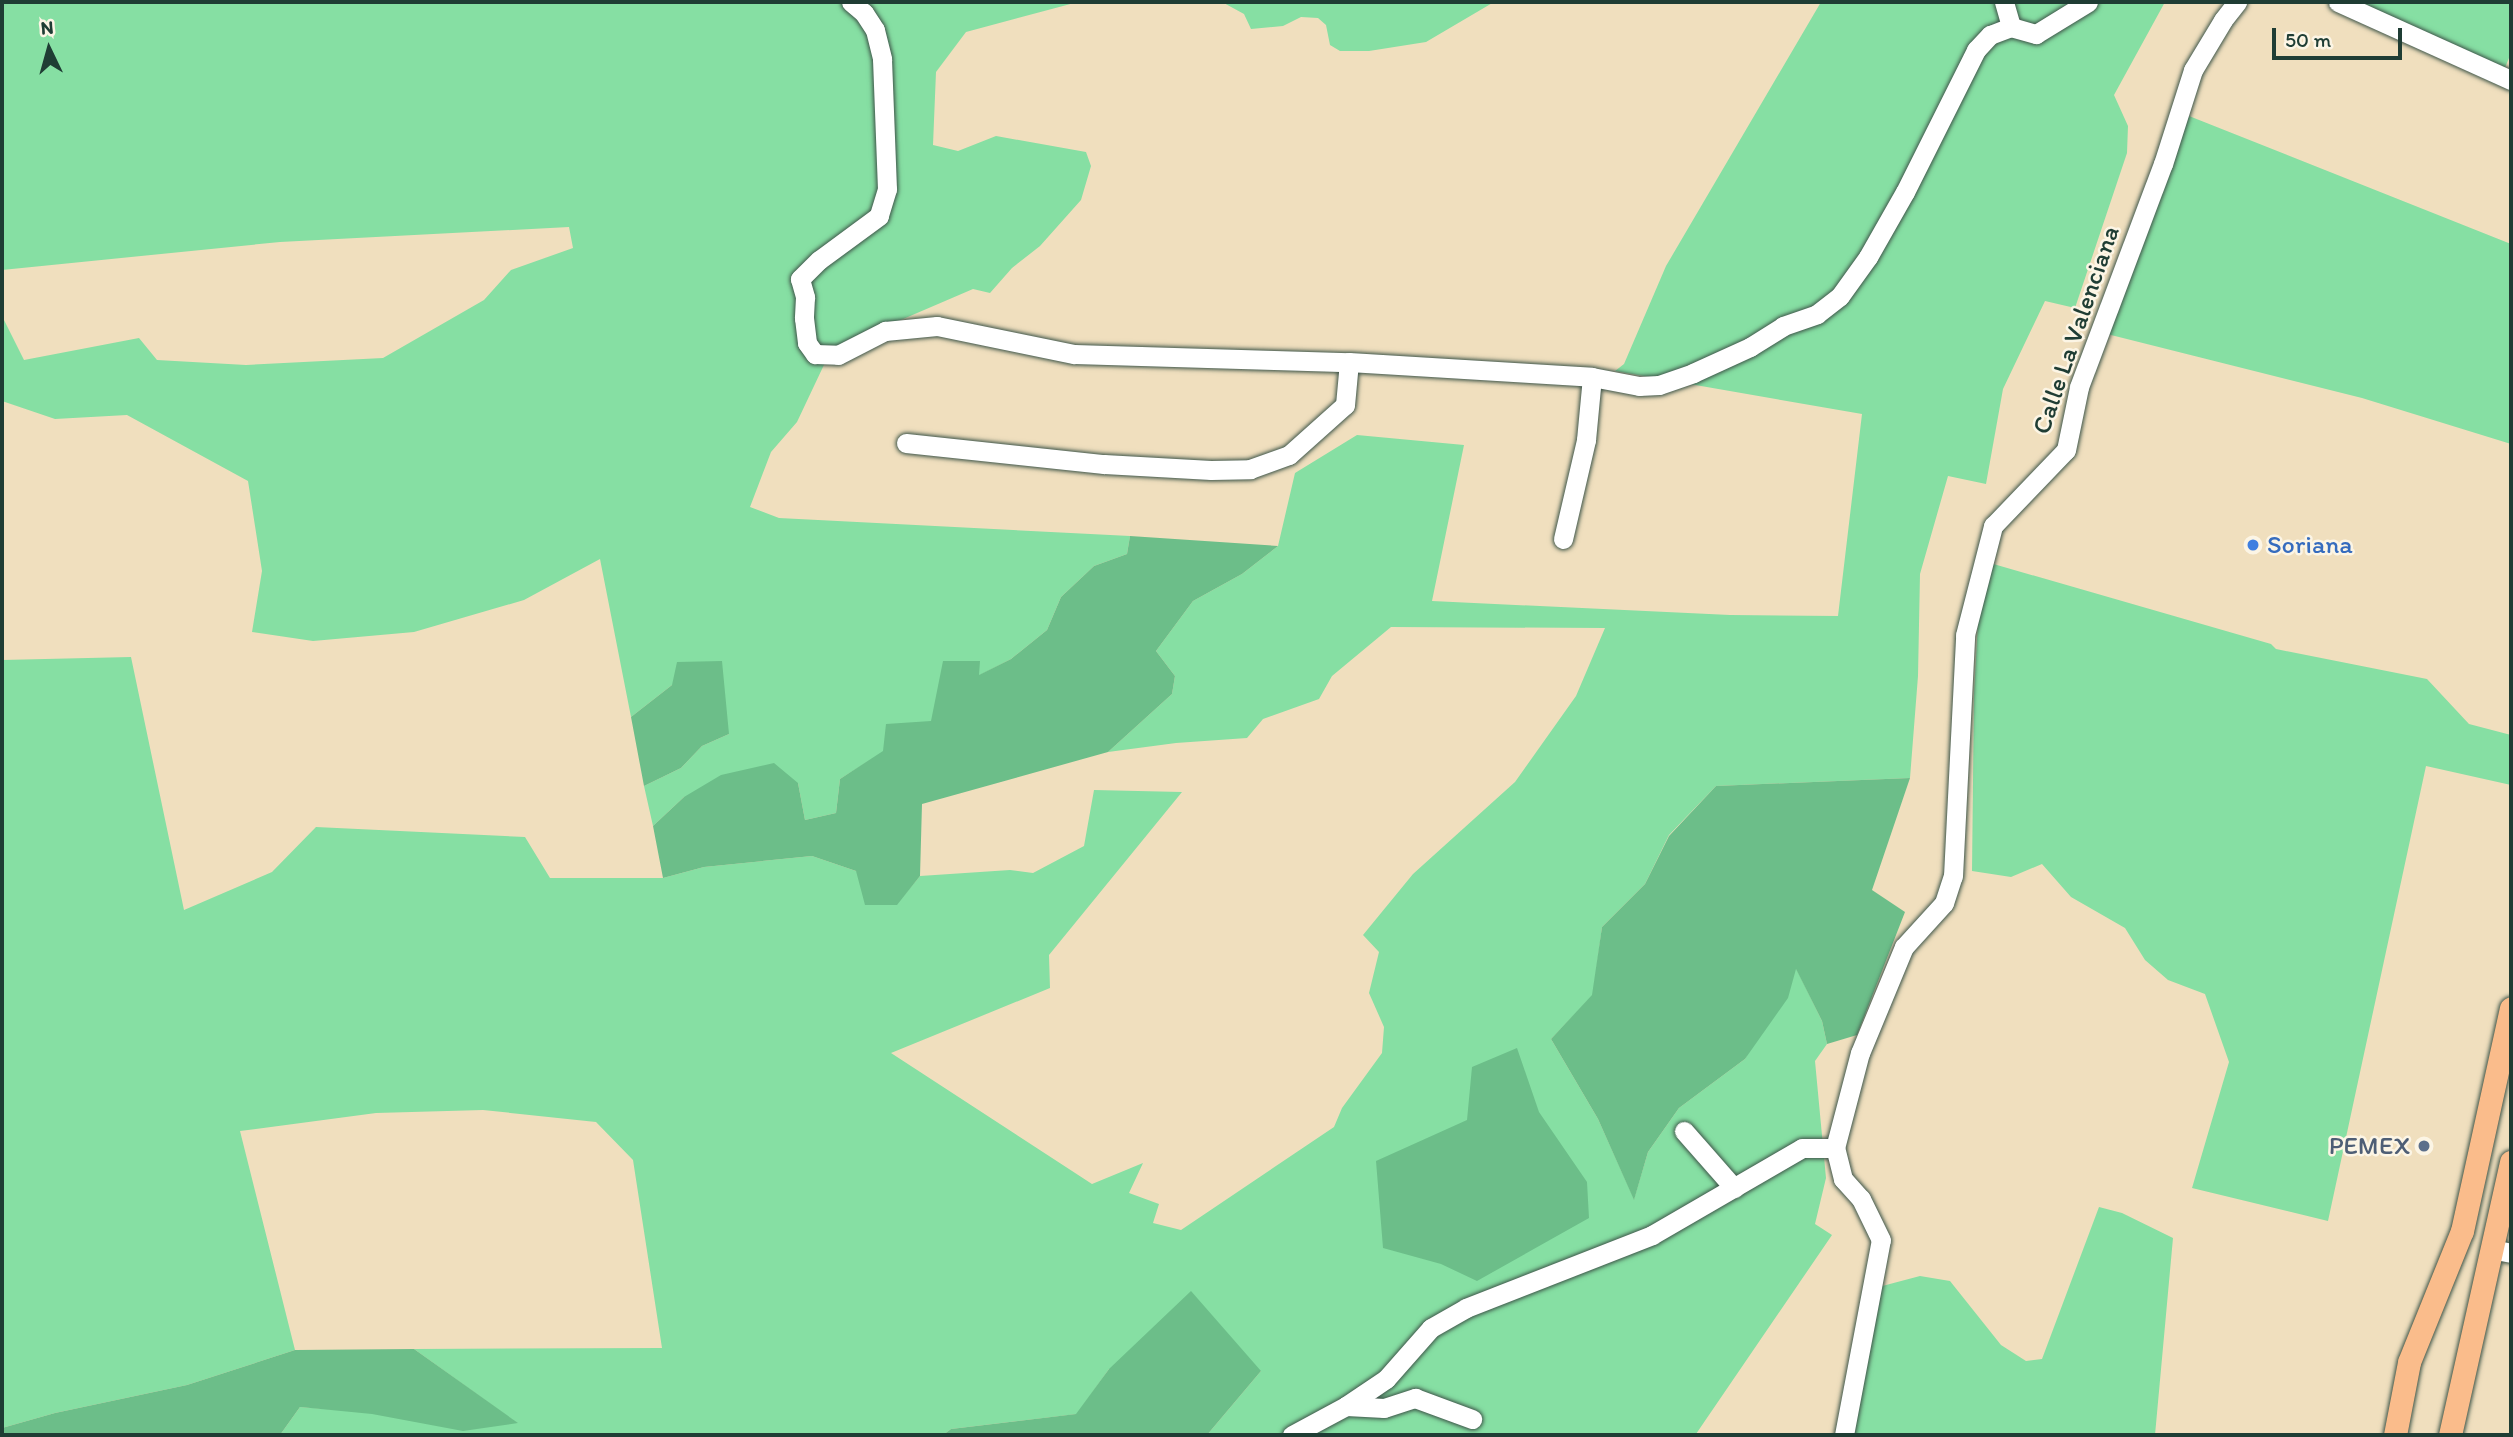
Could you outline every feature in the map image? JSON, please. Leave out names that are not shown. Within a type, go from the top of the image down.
[{"type":"main road","points":[[2379,1435],[2389,1398],[2409,1362],[2462,1231],[2511,1007]]},
{"type":"main road","points":[[2450,1435],[2501,1251],[2511,1162]]},
{"type":"main road","points":[[2395,1435],[2409,1362]]},
{"type":"street","points":[[851,2],[864,13],[876,30],[882,59],[887,189],[879,216],[819,260],[800,279],[805,297],[807,343],[815,354],[838,355],[885,331],[937,327],[1074,354],[1349,362],[1592,377],[1639,386],[1659,385],[1750,347],[1783,326],[1817,314],[1840,296],[1868,257],[1905,192],[1976,50],[1990,35],[2011,27],[2036,34],[2088,2]]},
{"type":"street","points":[[2004,2],[2011,27]]},
{"type":"street","name":"Calle La Valenciana","points":[[1835,1148],[1860,1053],[1904,947],[1944,903],[1953,876],[1965,635],[1993,526],[2066,450],[2079,387],[2163,164],[2193,70],[2237,2]]},
{"type":"street","points":[[2339,2],[2511,80]]},
{"type":"street","points":[[906,443],[1104,464],[1212,470],[1250,469],[1289,455],[1345,405],[1349,362]]},
{"type":"street","points":[[1563,539],[1586,440],[1592,377]]},
{"type":"street","points":[[1684,1132],[1734,1188]]},
{"type":"street","points":[[1292,1435],[1346,1406],[1386,1379],[1431,1328],[1466,1308],[1652,1235],[1802,1148],[1835,1148],[1843,1179],[1861,1199],[1881,1240],[1844,1435]]},
{"type":"street","points":[[1346,1406],[1384,1408],[1415,1398],[1472,1419]]},
{"type":"green space","points":[[2,2],[1078,2],[966,32],[936,72],[933,145],[958,151],[996,136],[1086,152],[1091,166],[1081,200],[1040,246],[1012,268],[990,293],[973,289],[831,350],[797,422],[771,452],[750,507],[779,518],[1130,536],[1127,554],[1094,566],[1061,597],[1047,630],[1011,659],[978,676],[979,661],[931,722],[840,779],[836,813],[805,820],[798,783],[684,797],[653,826],[644,786],[681,768],[702,746],[729,734],[672,685],[631,717],[600,559],[524,600],[414,632],[313,641],[252,632],[262,571],[248,481],[127,415],[55,419],[2,401],[2,316],[24,360],[139,338],[157,360],[246,365],[383,358],[484,300],[511,270],[573,248],[569,227],[280,242],[2,270]]},
{"type":"green space","points":[[1222,2],[1494,2],[1426,42],[1369,51],[1340,51],[1330,45],[1326,25],[1318,18],[1301,17],[1283,26],[1251,29],[1244,14]]},
{"type":"green space","points":[[1821,2],[2165,2],[2114,95],[2128,126],[2127,153],[2075,308],[2045,301],[2003,389],[1986,484],[1948,476],[1920,574],[1918,676],[1910,778],[1716,786],[1669,835],[1645,884],[1602,927],[1593,995],[1551,1039],[1598,1119],[1634,1199],[1648,1152],[1679,1108],[1745,1059],[1796,968],[1822,1021],[1827,1044],[1815,1061],[1826,1178],[1815,1224],[1832,1235],[1696,1434],[1207,1435],[1261,1371],[1109,1369],[1077,1414],[951,1429],[943,1435],[280,1435],[300,1407],[517,1423],[414,1349],[662,1348],[633,1160],[596,1122],[483,1110],[376,1113],[240,1131],[295,1350],[187,1385],[55,1413],[2,1428],[2,660],[131,657],[184,910],[272,872],[316,827],[525,837],[550,878],[663,878],[704,867],[812,856],[856,871],[896,905],[920,876],[1010,870],[1033,873],[1084,846],[1094,790],[1182,792],[1049,955],[1050,988],[891,1053],[1092,1184],[1143,1163],[1129,1193],[1159,1204],[1153,1223],[1181,1230],[1334,1127],[1342,1108],[1382,1053],[1384,1027],[1369,993],[1379,952],[1363,935],[1413,874],[1515,782],[1576,696],[1605,628],[1391,627],[1332,676],[1319,699],[1263,719],[1247,738],[1176,743],[1108,752],[1172,694],[1175,676],[1156,651],[1193,601],[1242,574],[1278,546],[1295,473],[1357,435],[1464,445],[1432,601],[1730,615],[1838,616],[1862,414],[1615,371],[1624,364],[1666,266]]},
{"type":"green space","points":[[2326,2],[2511,2],[2511,53],[2498,85]]},
{"type":"green space","points":[[2189,116],[2511,244],[2511,444],[2362,398],[2107,334]]},
{"type":"green space","points":[[1130,536],[1278,546],[1242,574],[1193,601],[1156,651],[1175,676],[1172,694],[1108,752],[922,804],[920,876],[897,905],[865,905],[856,871],[812,856],[704,867],[663,878],[653,826],[684,797],[721,775],[774,763],[798,783],[805,820],[836,813],[840,779],[883,751],[886,724],[931,721],[943,661],[980,661],[979,675],[1011,659],[1047,630],[1061,597],[1094,566],[1127,554]]},
{"type":"green space","points":[[1990,563],[2271,644],[2276,649],[2427,679],[2469,724],[2511,735],[2511,785],[2426,766],[2328,1221],[2192,1188],[2229,1062],[2205,994],[2168,980],[2145,960],[2125,928],[2071,897],[2042,864],[2011,877],[1972,871],[1974,693],[1978,622]]},
{"type":"green space","points":[[722,661],[729,734],[702,746],[681,768],[644,786],[631,717],[672,685],[677,662]]},
{"type":"green space","points":[[1910,778],[1872,890],[1905,912],[1857,1035],[1827,1044],[1822,1021],[1796,969],[1788,998],[1745,1059],[1679,1108],[1648,1152],[1634,1200],[1598,1119],[1551,1039],[1592,995],[1602,927],[1645,884],[1669,836],[1716,786]]},
{"type":"green space","points":[[1517,1048],[1539,1112],[1587,1182],[1589,1218],[1477,1281],[1441,1264],[1383,1248],[1376,1161],[1467,1120],[1472,1067]]},
{"type":"green space","points":[[2099,1207],[2122,1213],[2173,1238],[2155,1435],[1844,1435],[1871,1289],[1920,1276],[1950,1281],[2001,1345],[2026,1361],[2042,1359]]},
{"type":"green space","points":[[1191,1291],[1261,1371],[1207,1435],[943,1435],[951,1429],[1076,1414],[1109,1369]]},
{"type":"green space","points":[[414,1349],[518,1423],[463,1431],[372,1414],[300,1407],[280,1435],[2,1435],[2,1428],[55,1413],[187,1385],[295,1350]]},
{"type":"place","name":"Soriana","points":[[2253,545]]},
{"type":"place","name":"PEMEX","points":[[2424,1146]]}]
